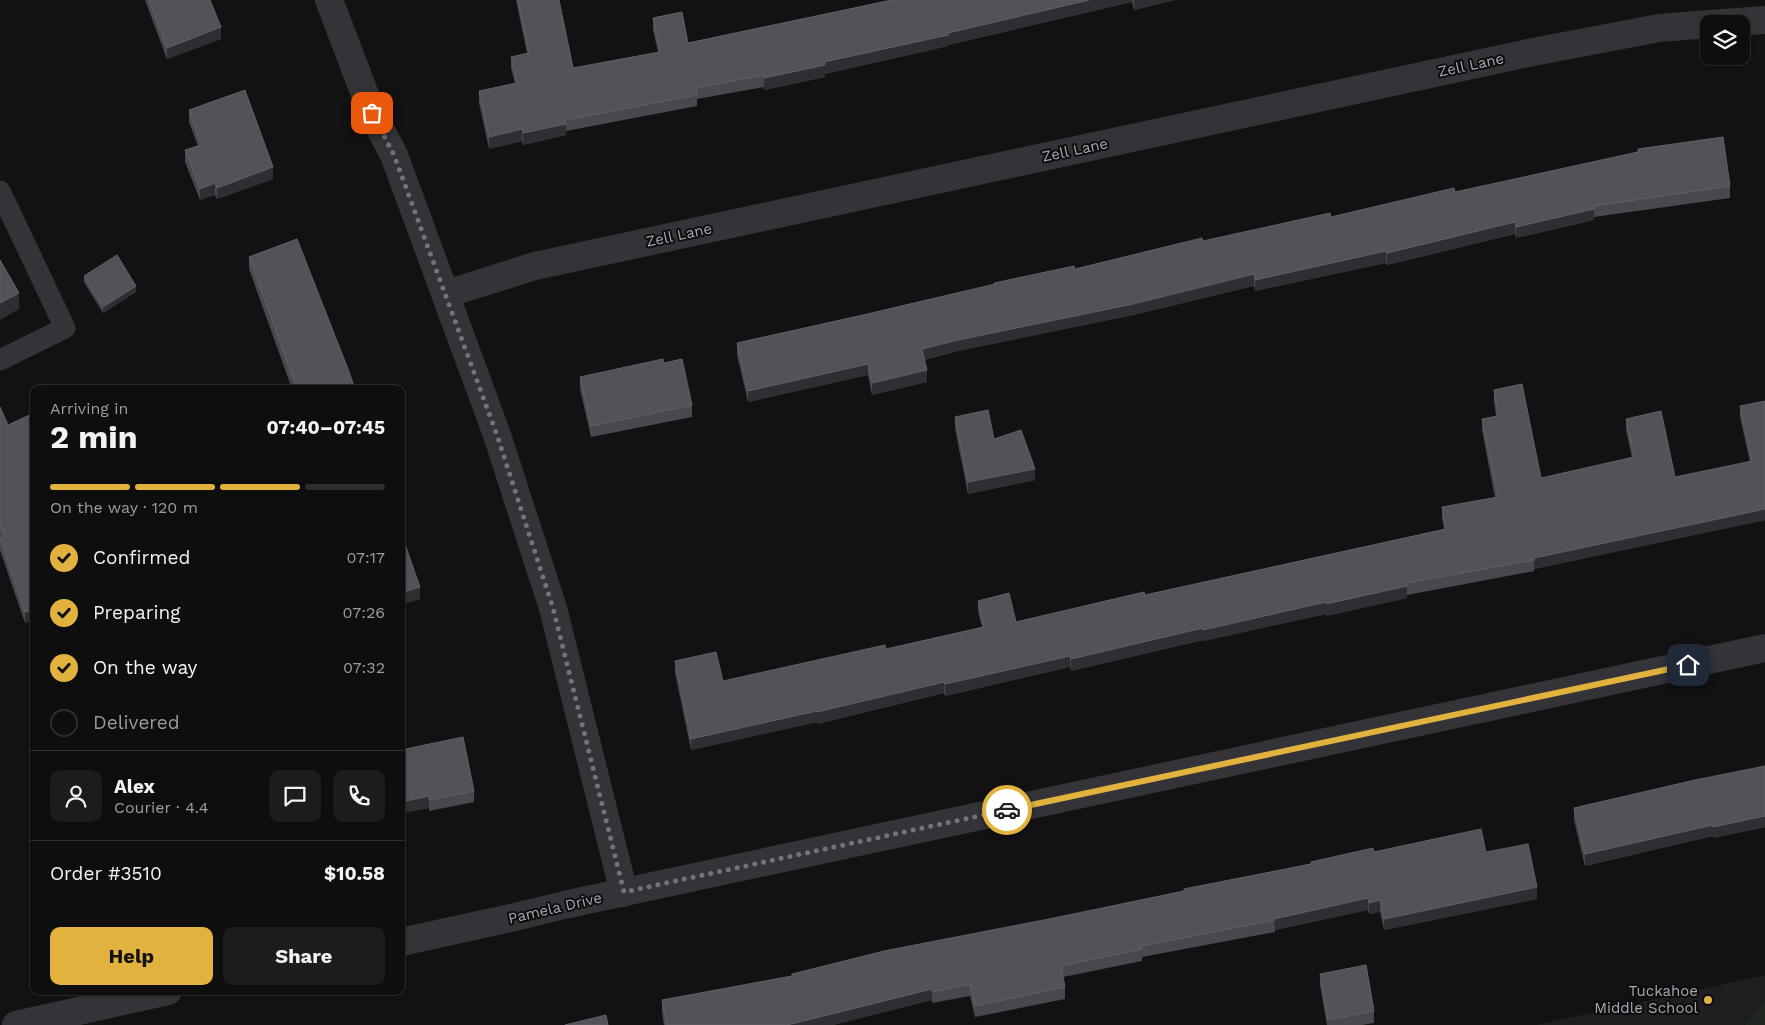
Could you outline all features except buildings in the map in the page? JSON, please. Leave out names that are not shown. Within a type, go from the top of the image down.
[{"type":"street","points":[[329,0],[372,113],[394,155],[497,435],[553,608],[624,892]]},
{"type":"street","name":"Zell Lane","points":[[1750,21],[1765,20]]},
{"type":"street","name":"Zell Lane","points":[[446,294],[535,266],[1523,54],[1659,28],[1700,25]]},
{"type":"street","name":"Pamela Drive","points":[[405,941],[624,892],[1765,648]]},
{"type":"street","points":[[16,1025],[150,995]]},
{"type":"lane","points":[[0,191],[66,328],[0,360]]},
{"type":"shaded area","name":"Tuckahoe Middle School","points":[[1765,975],[1765,1025],[1536,1025]]},
{"type":"shaded area","points":[[1765,1001],[1765,1025],[1745,1025]]},
{"type":"way so far","points":[[372,113],[394,155],[497,435],[553,608],[624,892],[1007,810]]},
{"type":"place","name":"Tuckahoe Middle School","points":[[1708,1000]]},
{"type":"route","points":[[1007,810],[1688,665]]}]
